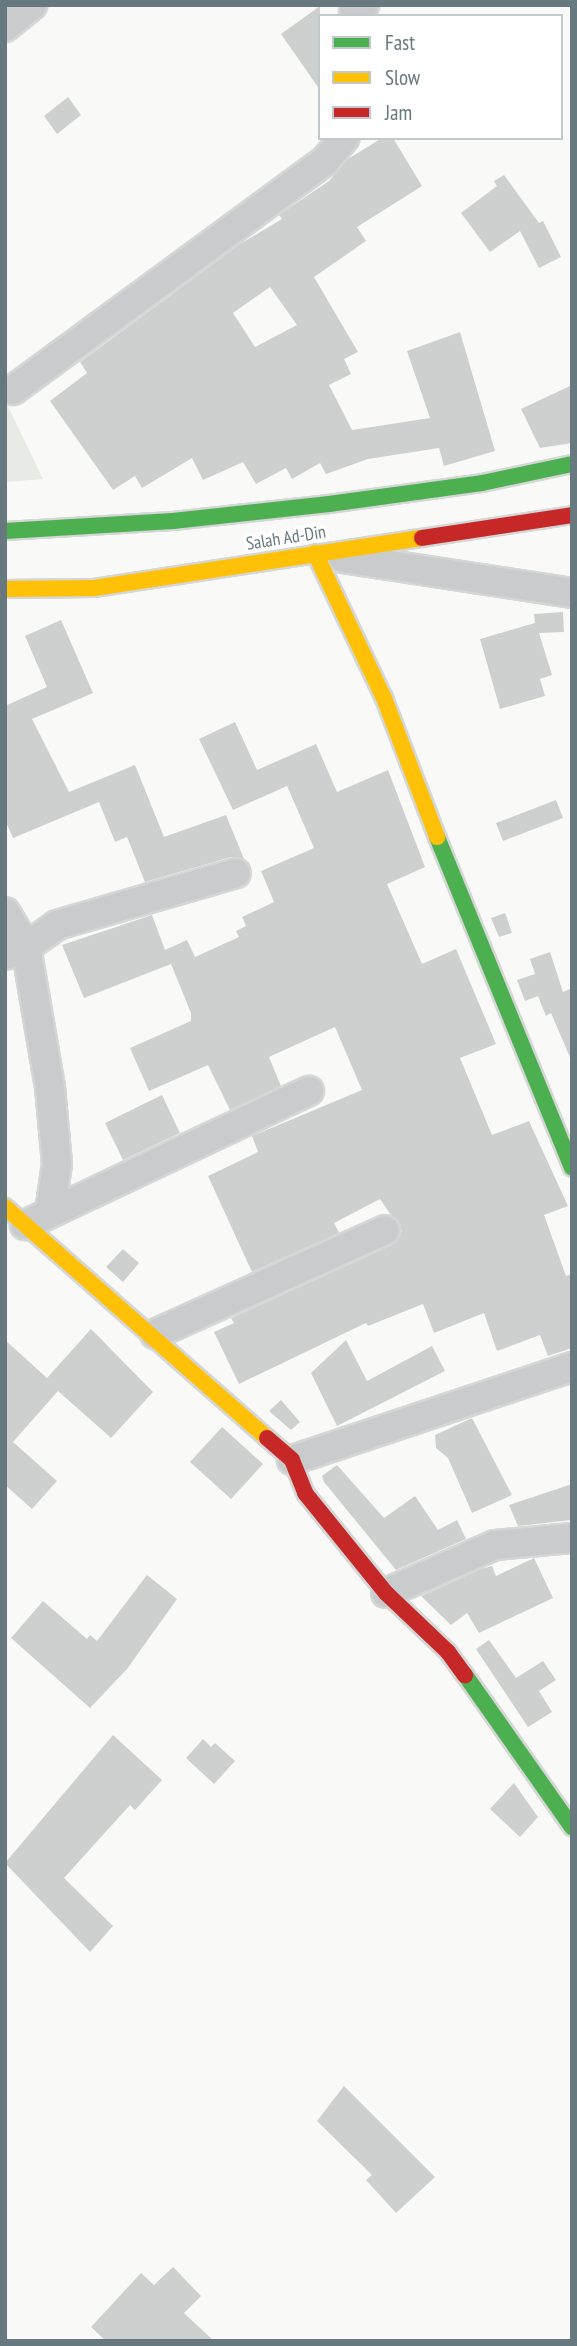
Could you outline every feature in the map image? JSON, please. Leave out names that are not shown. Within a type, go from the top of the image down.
[{"type":"main road","name":"Salah Ad-Din","points":[[5,531],[173,521],[329,504],[482,483],[572,464]]},
{"type":"main road","name":"Salah Ad-Din","points":[[5,589],[94,588],[572,515]]},
{"type":"main road","points":[[315,553],[384,698],[480,949],[572,1167]]},
{"type":"main road","points":[[15,1216],[155,1334],[292,1460],[305,1493],[386,1593],[448,1652],[572,1828]]},
{"type":"street","points":[[5,27],[32,5]]},
{"type":"street","points":[[13,390],[325,161],[342,140]]},
{"type":"street","points":[[315,553],[572,593]]},
{"type":"street","points":[[16,951],[57,925],[236,873]]},
{"type":"street","points":[[5,912],[51,1099],[57,1164],[50,1212]]},
{"type":"street","points":[[15,1216],[50,1212],[309,1091]]},
{"type":"street","points":[[155,1334],[385,1230]]},
{"type":"street","points":[[292,1460],[572,1367]]},
{"type":"street","points":[[386,1593],[495,1545],[572,1538]]},
{"type":"shaded area","points":[[5,400],[43,479],[5,482]]},
{"type":"building","points":[[320,6],[318,87],[281,34]]},
{"type":"building","points":[[68,97],[81,115],[57,134],[44,116]]},
{"type":"building","points":[[379,140],[394,140],[422,186],[357,227],[366,241],[314,277],[358,352],[344,359],[351,374],[329,385],[352,430],[430,418],[407,351],[460,332],[495,451],[444,466],[439,448],[368,459],[326,474],[320,463],[292,479],[286,468],[256,484],[243,462],[203,480],[192,458],[142,488],[135,476],[113,490],[50,401],[87,373],[80,362],[240,244],[282,219],[279,215],[329,181],[348,159]],"holes":[[[270,287],[297,325],[255,347],[233,313]]]},
{"type":"building","points":[[504,175],[539,223],[543,221],[561,257],[539,268],[520,231],[490,252],[461,213],[497,186],[494,181]]},
{"type":"building","points":[[572,385],[572,443],[540,448],[521,409]]},
{"type":"building","points":[[563,612],[564,632],[539,633],[552,675],[540,679],[545,696],[500,709],[480,639],[535,623],[534,614]]},
{"type":"building","points":[[61,620],[93,693],[32,719],[69,792],[135,765],[164,837],[226,815],[244,859],[231,857],[145,882],[127,837],[115,842],[99,802],[13,838],[5,820],[5,706],[47,687],[25,636]]},
{"type":"building","points":[[235,722],[257,770],[316,744],[337,792],[388,770],[425,867],[387,884],[422,964],[456,949],[496,1044],[460,1058],[492,1135],[529,1121],[568,1206],[544,1215],[566,1276],[572,1274],[572,1348],[548,1356],[540,1335],[497,1351],[484,1313],[434,1333],[423,1304],[368,1326],[366,1323],[239,1384],[214,1332],[234,1323],[231,1318],[392,1245],[402,1231],[380,1199],[334,1223],[339,1233],[252,1272],[208,1176],[258,1152],[252,1136],[362,1090],[335,1027],[269,1057],[281,1086],[230,1110],[208,1065],[149,1091],[130,1048],[191,1021],[191,1013],[171,964],[84,998],[62,945],[152,915],[165,950],[187,940],[195,957],[239,937],[236,931],[246,926],[242,917],[274,902],[261,871],[314,848],[287,786],[233,810],[199,739]]},
{"type":"building","points":[[556,800],[563,818],[503,841],[496,823]]},
{"type":"building","points":[[505,913],[512,933],[499,937],[491,918]]},
{"type":"building","points":[[550,952],[563,992],[572,988],[572,1062],[551,1013],[546,1016],[538,996],[525,1001],[517,980],[535,974],[530,959]]},
{"type":"building","points":[[162,1095],[180,1133],[123,1160],[105,1123]]},
{"type":"building","points":[[123,1249],[139,1263],[123,1282],[106,1267]]},
{"type":"building","points":[[91,1329],[153,1392],[111,1438],[58,1391],[13,1442],[57,1481],[32,1509],[5,1485],[5,1340],[47,1378]]},
{"type":"building","points":[[346,1340],[367,1381],[432,1346],[445,1371],[337,1426],[311,1373]]},
{"type":"building","points":[[281,1400],[300,1422],[291,1430],[269,1411]]},
{"type":"building","points":[[472,1418],[512,1495],[472,1513],[448,1458],[436,1448],[435,1435]]},
{"type":"building","points":[[222,1427],[263,1464],[231,1499],[190,1462]]},
{"type":"building","points":[[337,1465],[384,1518],[415,1496],[438,1530],[457,1520],[466,1539],[396,1570],[324,1482],[322,1476]]},
{"type":"building","points":[[572,1484],[572,1520],[518,1526],[509,1505]]},
{"type":"building","points":[[534,1558],[553,1598],[479,1633],[467,1613],[451,1625],[421,1596],[481,1569],[492,1566],[496,1576]]},
{"type":"building","points":[[147,1575],[177,1599],[127,1669],[90,1708],[11,1638],[43,1601],[87,1639],[90,1635],[97,1641]]},
{"type":"building","points":[[489,1640],[516,1678],[543,1661],[556,1680],[539,1691],[552,1712],[528,1727],[476,1649]]},
{"type":"building","points":[[113,1735],[162,1780],[135,1810],[130,1805],[64,1878],[113,1926],[90,1952],[5,1863]]},
{"type":"building","points":[[203,1739],[211,1747],[215,1743],[235,1761],[214,1784],[186,1758]]},
{"type":"building","points":[[514,1783],[538,1817],[520,1837],[490,1809]]},
{"type":"building","points":[[344,2086],[435,2177],[396,2213],[366,2180],[372,2175],[317,2121]]},
{"type":"building","points":[[173,2267],[201,2296],[184,2313],[214,2341],[106,2341],[91,2327],[141,2273],[154,2285]]},
{"type":"traffic: fast","points":[[5,531],[173,521],[329,504],[482,483],[572,464]]},
{"type":"traffic: fast","points":[[437,837],[572,1167]]},
{"type":"traffic: fast","points":[[465,1675],[572,1827]]},
{"type":"traffic: slow","points":[[5,589],[94,588],[422,538]]},
{"type":"traffic: slow","points":[[315,553],[384,698],[437,837]]},
{"type":"traffic: slow","points":[[5,1207],[267,1438]]},
{"type":"traffic: jam","points":[[422,538],[572,515]]},
{"type":"traffic: jam","points":[[267,1438],[292,1460],[305,1493],[386,1593],[448,1652],[465,1675]]}]
